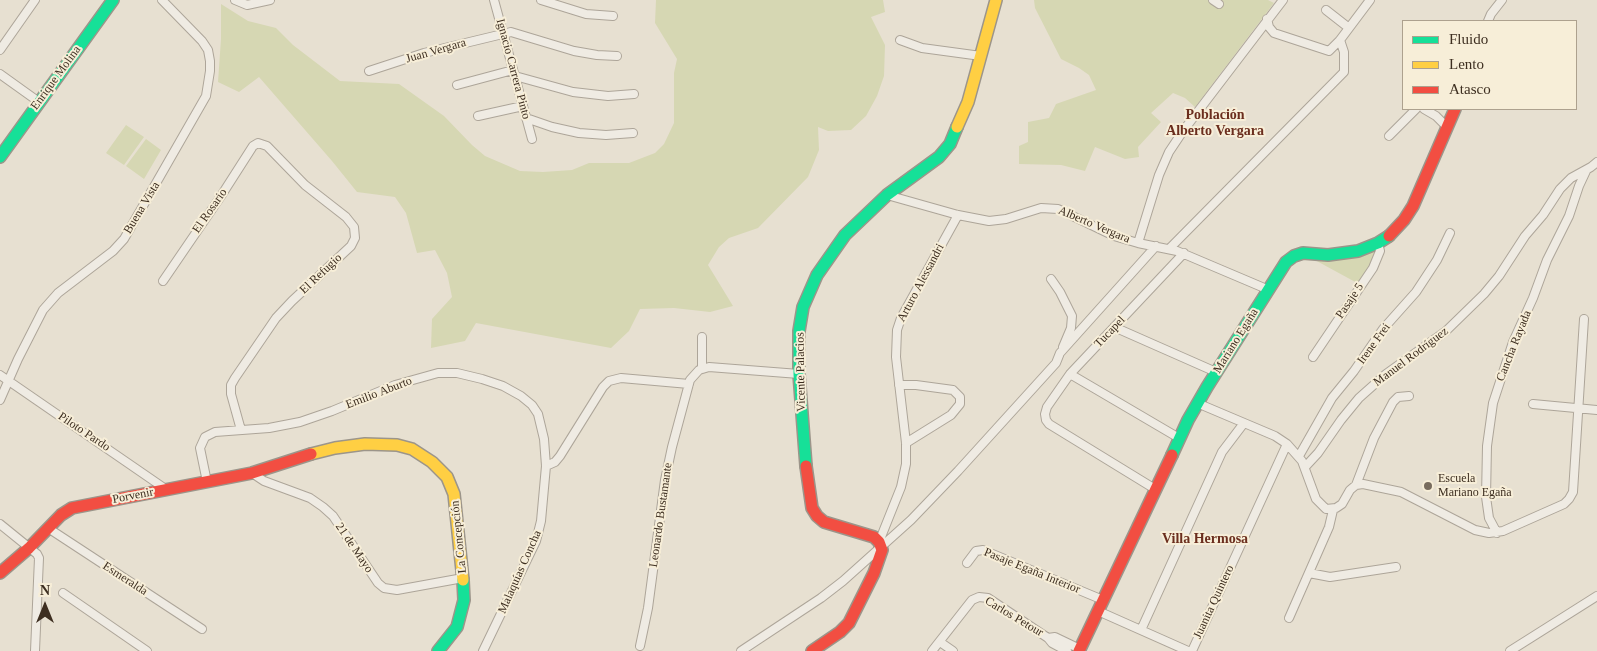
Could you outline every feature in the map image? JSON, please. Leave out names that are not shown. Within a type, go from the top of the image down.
[{"type":"street","points":[[0,50],[35,0]]},
{"type":"street","name":"Enrique Molina","points":[[1,152],[40,102],[113,0]]},
{"type":"street","name":"Buena Vista","points":[[0,400],[31,331],[48,302],[113,251],[124,239],[206,96],[210,66],[208,50],[202,41],[162,0]]},
{"type":"street","points":[[235,0],[243,5],[270,0]]},
{"type":"street","name":"Ignacio Carrera Pinto","points":[[494,0],[532,139]]},
{"type":"street","points":[[541,0],[586,14],[613,16]]},
{"type":"street","name":"Vicente Palacios","points":[[880,544],[871,535],[842,529],[824,522],[814,512],[807,480],[799,374],[800,324],[803,307],[811,286],[831,252],[851,228],[888,195],[939,157],[950,144],[968,102],[996,0]]},
{"type":"street","points":[[1138,243],[1159,175],[1169,152],[1283,0]]},
{"type":"street","points":[[1267,19],[1269,27],[1274,33],[1329,51],[1340,40],[1370,0]]},
{"type":"street","points":[[1488,20],[1502,0]]},
{"type":"street","points":[[1326,10],[1349,28]]},
{"type":"street","points":[[503,33],[517,32],[580,52],[617,56]]},
{"type":"street","name":"Juan Vergara","points":[[369,71],[503,33]]},
{"type":"street","points":[[900,40],[922,48],[981,56]]},
{"type":"street","points":[[1169,248],[1344,72],[1344,52],[1340,40]]},
{"type":"street","points":[[457,84],[514,73],[579,93],[608,96],[634,94]]},
{"type":"street","points":[[0,74],[40,102]]},
{"type":"street","points":[[478,116],[523,106]]},
{"type":"street","points":[[1389,136],[1415,110]]},
{"type":"street","points":[[1426,110],[1436,116],[1447,127]]},
{"type":"street","name":"Mariano Egaña","points":[[1079,650],[1197,403],[1286,262],[1294,256],[1303,254],[1328,255],[1358,251],[1378,243],[1398,227],[1409,214],[1419,194],[1455,110]]},
{"type":"street","points":[[526,118],[552,127],[579,133],[606,135],[633,133]]},
{"type":"street","name":"El Rosario","points":[[162,280],[221,196],[253,146],[258,143]]},
{"type":"street","name":"El Refugio","points":[[241,430],[231,394],[235,378],[276,318],[351,246],[355,234],[354,227],[346,217],[305,185],[267,146],[258,143]]},
{"type":"street","name":"Manuel Rodríguez","points":[[1305,466],[1318,453],[1359,398],[1382,378],[1446,332],[1484,294],[1499,276],[1525,236],[1543,215],[1560,188],[1597,162]]},
{"type":"street","name":"Cancha Rayada","points":[[1497,533],[1489,518],[1486,497],[1487,446],[1493,403],[1513,342],[1528,310],[1547,260],[1566,224],[1581,181],[1588,169]]},
{"type":"street","name":"Alberto Vergara","points":[[888,195],[980,220],[998,220],[1041,208],[1053,208],[1064,211],[1114,236],[1138,243],[1169,248],[1269,290]]},
{"type":"street","name":"Arturo Alessandri","points":[[880,544],[903,480],[906,464],[906,442],[896,344],[899,324],[958,215]]},
{"type":"street","name":"Irene Frei","points":[[1299,456],[1332,398],[1354,372],[1383,329],[1416,292],[1437,260],[1450,234]]},
{"type":"street","name":"Pasaje 5","points":[[1313,357],[1376,261],[1380,251],[1378,243]]},
{"type":"street","name":"Tucapel","points":[[880,544],[929,502],[1056,363],[1060,353],[1156,246]]},
{"type":"street","name":"Tucapel","points":[[1155,489],[1049,424],[1044,416],[1047,407],[1070,374],[1184,254]]},
{"type":"street","points":[[1051,279],[1072,316],[1071,328],[1060,353]]},
{"type":"street","points":[[1356,485],[1363,484],[1395,490],[1469,528],[1481,532],[1497,533],[1504,531],[1564,504],[1574,489],[1584,319]]},
{"type":"street","points":[[1114,327],[1216,372]]},
{"type":"street","points":[[702,336],[702,369]]},
{"type":"street","points":[[546,466],[555,462],[560,456],[603,387],[609,381],[621,378],[689,384],[693,376],[702,369],[715,367],[799,374]]},
{"type":"street","name":"Emilio Aburto","points":[[207,482],[201,452],[203,440],[208,435],[215,432],[269,428],[300,422],[407,381],[432,374],[457,373],[482,379],[503,386],[521,396],[532,405],[538,414],[543,431],[546,466]]},
{"type":"street","points":[[1070,374],[1179,438]]},
{"type":"street","name":"Piloto Pardo","points":[[0,375],[167,490]]},
{"type":"street","name":"Leonardo Bustamante","points":[[640,646],[648,608],[665,480],[689,384]]},
{"type":"street","points":[[899,384],[953,390],[958,394],[960,401],[955,411],[946,419],[906,442]]},
{"type":"street","points":[[1288,618],[1329,527],[1333,510],[1342,504],[1350,490],[1356,485],[1374,438],[1393,402],[1398,397],[1409,396]]},
{"type":"street","points":[[1197,403],[1275,436],[1287,444],[1299,456],[1305,466],[1316,499],[1324,508],[1333,510]]},
{"type":"street","points":[[1533,404],[1597,410]]},
{"type":"street","points":[[1141,630],[1222,452],[1244,423]]},
{"type":"street","name":"La Concepción","points":[[252,473],[313,453],[350,446],[390,444],[405,446],[418,452],[439,468],[453,488],[456,500],[464,578],[464,600],[460,620],[438,651]]},
{"type":"street","name":"Juanita Quintero","points":[[1192,651],[1287,444]]},
{"type":"street","name":"Malaquías Concha","points":[[483,651],[536,541],[542,512],[546,466]]},
{"type":"street","name":"Porvenir","points":[[0,573],[29,548],[61,515],[72,508],[252,473]]},
{"type":"street","name":"21 de Mayo","points":[[252,473],[264,481],[310,498],[323,507],[333,516],[378,583],[384,588],[397,590],[464,578]]},
{"type":"street","points":[[0,524],[37,554],[40,561],[35,651]]},
{"type":"street","name":"Esmeralda","points":[[48,528],[202,630]]},
{"type":"street","points":[[741,651],[843,581],[880,544]]},
{"type":"street","points":[[812,651],[840,632],[849,622],[882,554],[880,544]]},
{"type":"street","name":"Pasaje Egaña Interior","points":[[967,563],[976,551],[983,550],[1100,606]]},
{"type":"street","points":[[1309,573],[1330,577],[1396,567]]},
{"type":"street","points":[[63,593],[147,651]]},
{"type":"street","points":[[1510,651],[1597,596]]},
{"type":"street","name":"Carlos Petour","points":[[932,651],[972,600],[979,597],[988,598],[1048,638],[1052,643],[1067,651]]},
{"type":"street","points":[[1100,606],[1141,630],[1188,651]]},
{"type":"street","name":"Carlos Petour","points":[[1048,638],[1055,637],[1079,650]]},
{"type":"street","points":[[940,642],[953,651]]},
{"type":"green space","points":[[656,0],[883,0],[885,12],[871,17],[885,45],[884,76],[877,96],[866,116],[851,130],[828,131],[818,127],[819,150],[808,177],[758,228],[729,238],[719,247],[708,265],[733,306],[710,312],[674,308],[640,309],[629,331],[611,348],[476,323],[465,341],[431,348],[432,319],[452,297],[447,273],[435,250],[417,253],[406,213],[395,197],[357,192],[259,77],[239,92],[218,82],[221,4],[248,21],[276,28],[293,45],[340,81],[399,84],[444,116],[485,156],[520,171],[572,170],[589,163],[629,163],[655,153],[664,144],[674,123],[674,73],[677,59],[655,23]]},
{"type":"green space","points":[[1034,0],[1268,0],[1274,3],[1195,107],[1185,98],[1173,93],[1151,113],[1161,122],[1138,147],[1139,157],[1125,159],[1095,147],[1085,171],[1061,165],[1019,164],[1019,146],[1028,142],[1028,122],[1049,118],[1056,104],[1096,90],[1089,75],[1061,59],[1035,8]]},
{"type":"green space","points":[[126,125],[144,137],[124,165],[106,153]]},
{"type":"green space","points":[[146,139],[161,150],[144,179],[126,166]]},
{"type":"green space","points":[[1378,249],[1359,284],[1313,259],[1346,258]]},
{"type":"traffic: fast","points":[[0,157],[113,0]]},
{"type":"traffic: fast","points":[[806,466],[799,374],[799,331],[803,307],[817,275],[845,235],[887,195],[939,157],[950,144],[957,127]]},
{"type":"traffic: fast","points":[[1172,455],[1188,420],[1207,387],[1286,262],[1294,256],[1303,253],[1328,255],[1358,251],[1378,243],[1389,236]]},
{"type":"traffic: fast","points":[[438,651],[457,627],[464,600],[463,580]]},
{"type":"traffic: slow","points":[[957,127],[968,102],[996,0]]},
{"type":"traffic: slow","points":[[311,454],[335,448],[365,444],[397,445],[412,449],[432,462],[447,477],[454,494],[463,580]]},
{"type":"traffic: jam","points":[[1389,236],[1404,220],[1413,206],[1455,110]]},
{"type":"traffic: jam","points":[[0,573],[29,548],[61,515],[72,508],[252,473],[311,454]]},
{"type":"traffic: jam","points":[[1079,651],[1172,455]]},
{"type":"traffic: jam","points":[[806,466],[812,508],[817,516],[824,522],[874,537],[879,542],[882,550],[874,573],[849,623],[840,632],[812,651]]},
{"type":"place","name":"Escuela Mariano Egaña","points":[[1428,486]]},
{"type":"district","name":"Población Alberto Vergara","points":[[1215,124]]},
{"type":"district","name":"Villa Hermosa","points":[[1205,539]]}]
